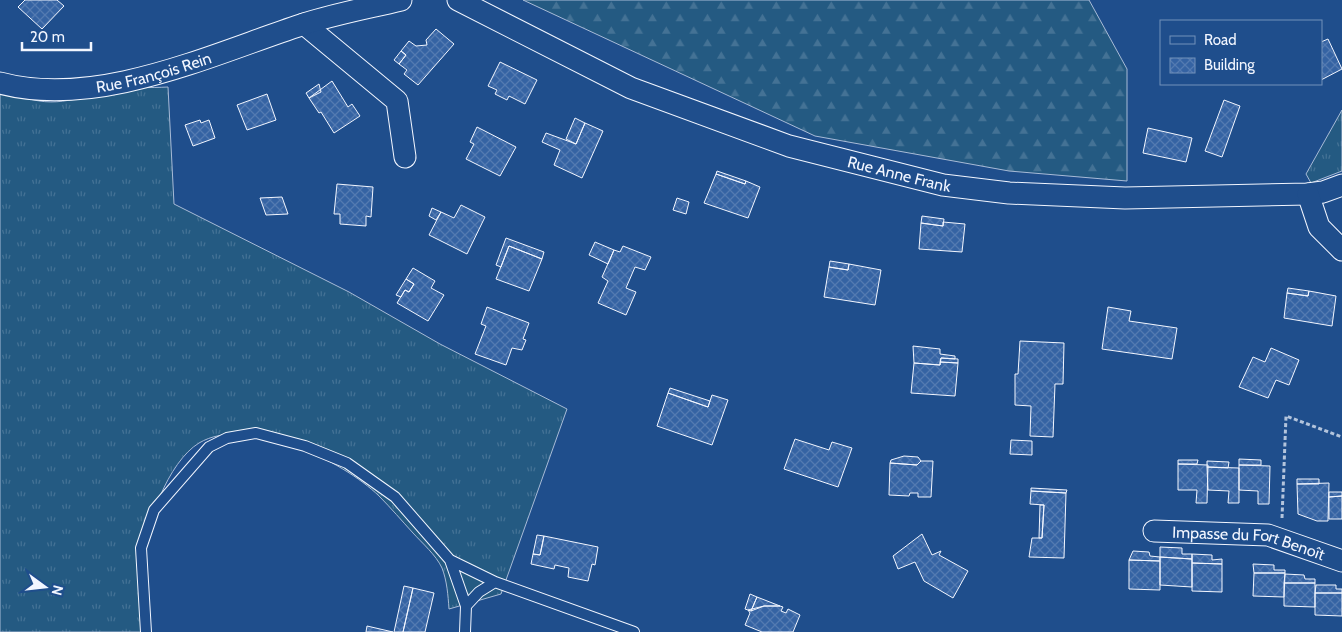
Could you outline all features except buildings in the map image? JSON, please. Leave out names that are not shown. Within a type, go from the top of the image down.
[{"type":"street","name":"Rue François Rein","points":[[0,82],[25,90],[72,89],[146,78],[304,24],[401,0]]},
{"type":"street","name":"Rue Anne Frank","points":[[458,0],[631,88],[788,146],[943,185],[1009,193],[1125,198],[1308,194],[1323,192],[1342,185]]},
{"type":"street","points":[[304,24],[396,101],[405,157]]},
{"type":"street","points":[[1308,194],[1319,227],[1342,250]]},
{"type":"street","name":"Impasse du Fort Benoît","points":[[1154,531],[1268,535],[1342,561]]},
{"type":"lane","points":[[146,632],[141,548],[154,510],[209,447],[227,438],[256,433],[304,446],[347,463],[395,497],[450,560],[466,606],[465,632]]},
{"type":"lane","points":[[450,560],[495,582],[634,632]]},
{"type":"lane","points":[[466,606],[478,592],[495,582]]},
{"type":"path","points":[[1281,540],[1286,416],[1342,436]]},
{"type":"green space","points":[[523,0],[1089,0],[1127,69],[1127,181],[1009,171],[815,136]]},
{"type":"green space","points":[[168,87],[174,204],[349,292],[440,344],[567,409],[501,594],[449,609],[445,578],[436,558],[379,496],[363,482],[319,456],[294,446],[268,438],[243,434],[219,436],[199,443],[177,464],[160,496],[146,546],[145,560],[150,632],[0,632],[0,88],[32,100],[57,102],[120,89]]},
{"type":"green space","points":[[1342,110],[1342,171],[1311,183],[1306,174]]}]
